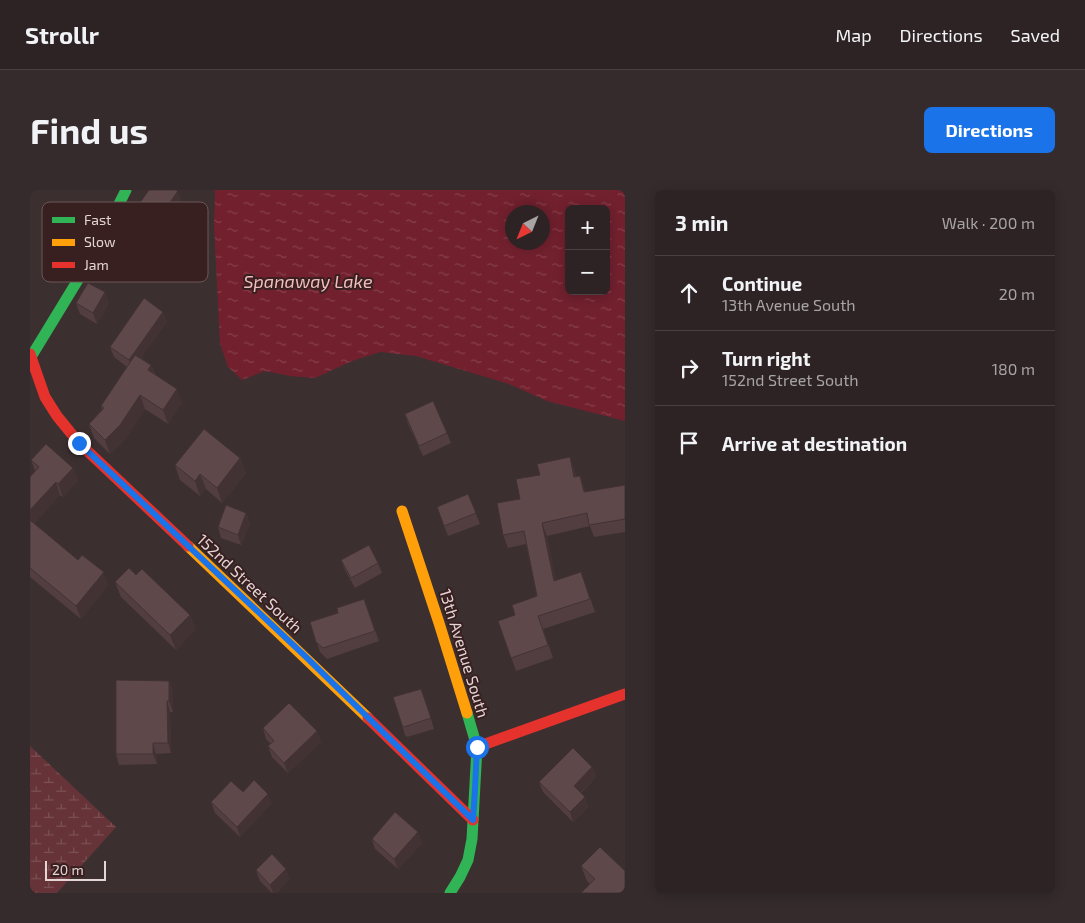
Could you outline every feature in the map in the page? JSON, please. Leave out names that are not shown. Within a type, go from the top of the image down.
[{"type":"street","points":[[120,202],[126,190]]},
{"type":"street","points":[[31,355],[76,282]]},
{"type":"street","name":"152nd Street South","points":[[31,355],[45,397],[57,416],[79,443],[306,657],[473,820]]},
{"type":"street","name":"13th Avenue South","points":[[402,511],[477,747],[472,839],[468,860],[450,893]]},
{"type":"street","points":[[477,747],[625,694]]},
{"type":"green space","points":[[30,746],[116,827],[57,893],[30,893]]},
{"type":"water","name":"Spanaway Lake","points":[[215,190],[625,190],[625,421],[547,401],[509,384],[416,356],[380,352],[352,361],[315,378],[265,371],[242,380],[228,367],[220,343],[214,225]]},
{"type":"building","points":[[149,190],[178,191],[170,202],[140,202]]},
{"type":"building","points":[[88,283],[105,292],[93,313],[76,303]]},
{"type":"building","points":[[144,298],[163,312],[129,360],[110,347]]},
{"type":"building","points":[[135,355],[151,365],[148,370],[177,389],[163,410],[140,395],[120,425],[105,440],[89,424],[104,408],[101,406]]},
{"type":"building","points":[[433,401],[447,433],[419,446],[405,414]]},
{"type":"building","points":[[204,429],[240,458],[217,488],[200,474],[195,481],[175,465]]},
{"type":"building","points":[[46,444],[73,468],[58,484],[56,482],[30,510],[30,477],[39,467],[31,460]]},
{"type":"building","points":[[570,457],[574,477],[580,476],[584,492],[625,485],[625,519],[589,525],[587,513],[542,523],[554,581],[581,572],[590,599],[538,616],[548,645],[511,658],[498,621],[515,615],[512,605],[537,596],[524,531],[503,535],[497,503],[520,499],[516,479],[540,475],[537,464]]},
{"type":"building","points":[[468,494],[476,513],[444,526],[437,507]]},
{"type":"building","points":[[226,505],[246,513],[238,535],[218,527]]},
{"type":"building","points":[[30,520],[78,560],[82,555],[104,572],[76,606],[30,568]]},
{"type":"building","points":[[369,545],[378,563],[351,578],[341,560]]},
{"type":"building","points":[[129,568],[136,575],[142,569],[190,615],[170,635],[115,582]]},
{"type":"building","points":[[364,599],[375,631],[323,648],[316,642],[310,622],[338,613],[337,608]]},
{"type":"building","points":[[116,680],[169,681],[169,701],[167,701],[168,743],[153,743],[153,754],[116,754]]},
{"type":"building","points":[[421,689],[431,718],[404,727],[393,697]]},
{"type":"building","points":[[289,703],[317,731],[284,763],[268,746],[274,741],[263,728]]},
{"type":"building","points":[[573,748],[592,767],[574,786],[585,797],[570,812],[539,782]]},
{"type":"building","points":[[254,780],[268,794],[237,827],[211,802],[231,781],[243,792]]},
{"type":"building","points":[[395,812],[418,832],[394,859],[372,839]]},
{"type":"building","points":[[600,847],[625,871],[624,893],[581,893],[595,879],[581,866]]},
{"type":"building","points":[[272,854],[286,869],[270,885],[256,870]]},
{"type":"traffic: fast","points":[[120,202],[126,190]]},
{"type":"traffic: fast","points":[[31,357],[77,282]]},
{"type":"traffic: fast","points":[[450,893],[468,860],[472,839],[477,747],[467,713]]},
{"type":"traffic: slow","points":[[402,511],[467,713]]},
{"type":"traffic: slow","points":[[188,546],[368,718]]},
{"type":"traffic: jam","points":[[30,354],[45,397],[57,416],[79,443],[188,546]]},
{"type":"traffic: jam","points":[[477,747],[625,694]]},
{"type":"traffic: jam","points":[[368,718],[473,820]]},
{"type":"route","points":[[79,443],[306,657],[473,820],[477,747]]}]
